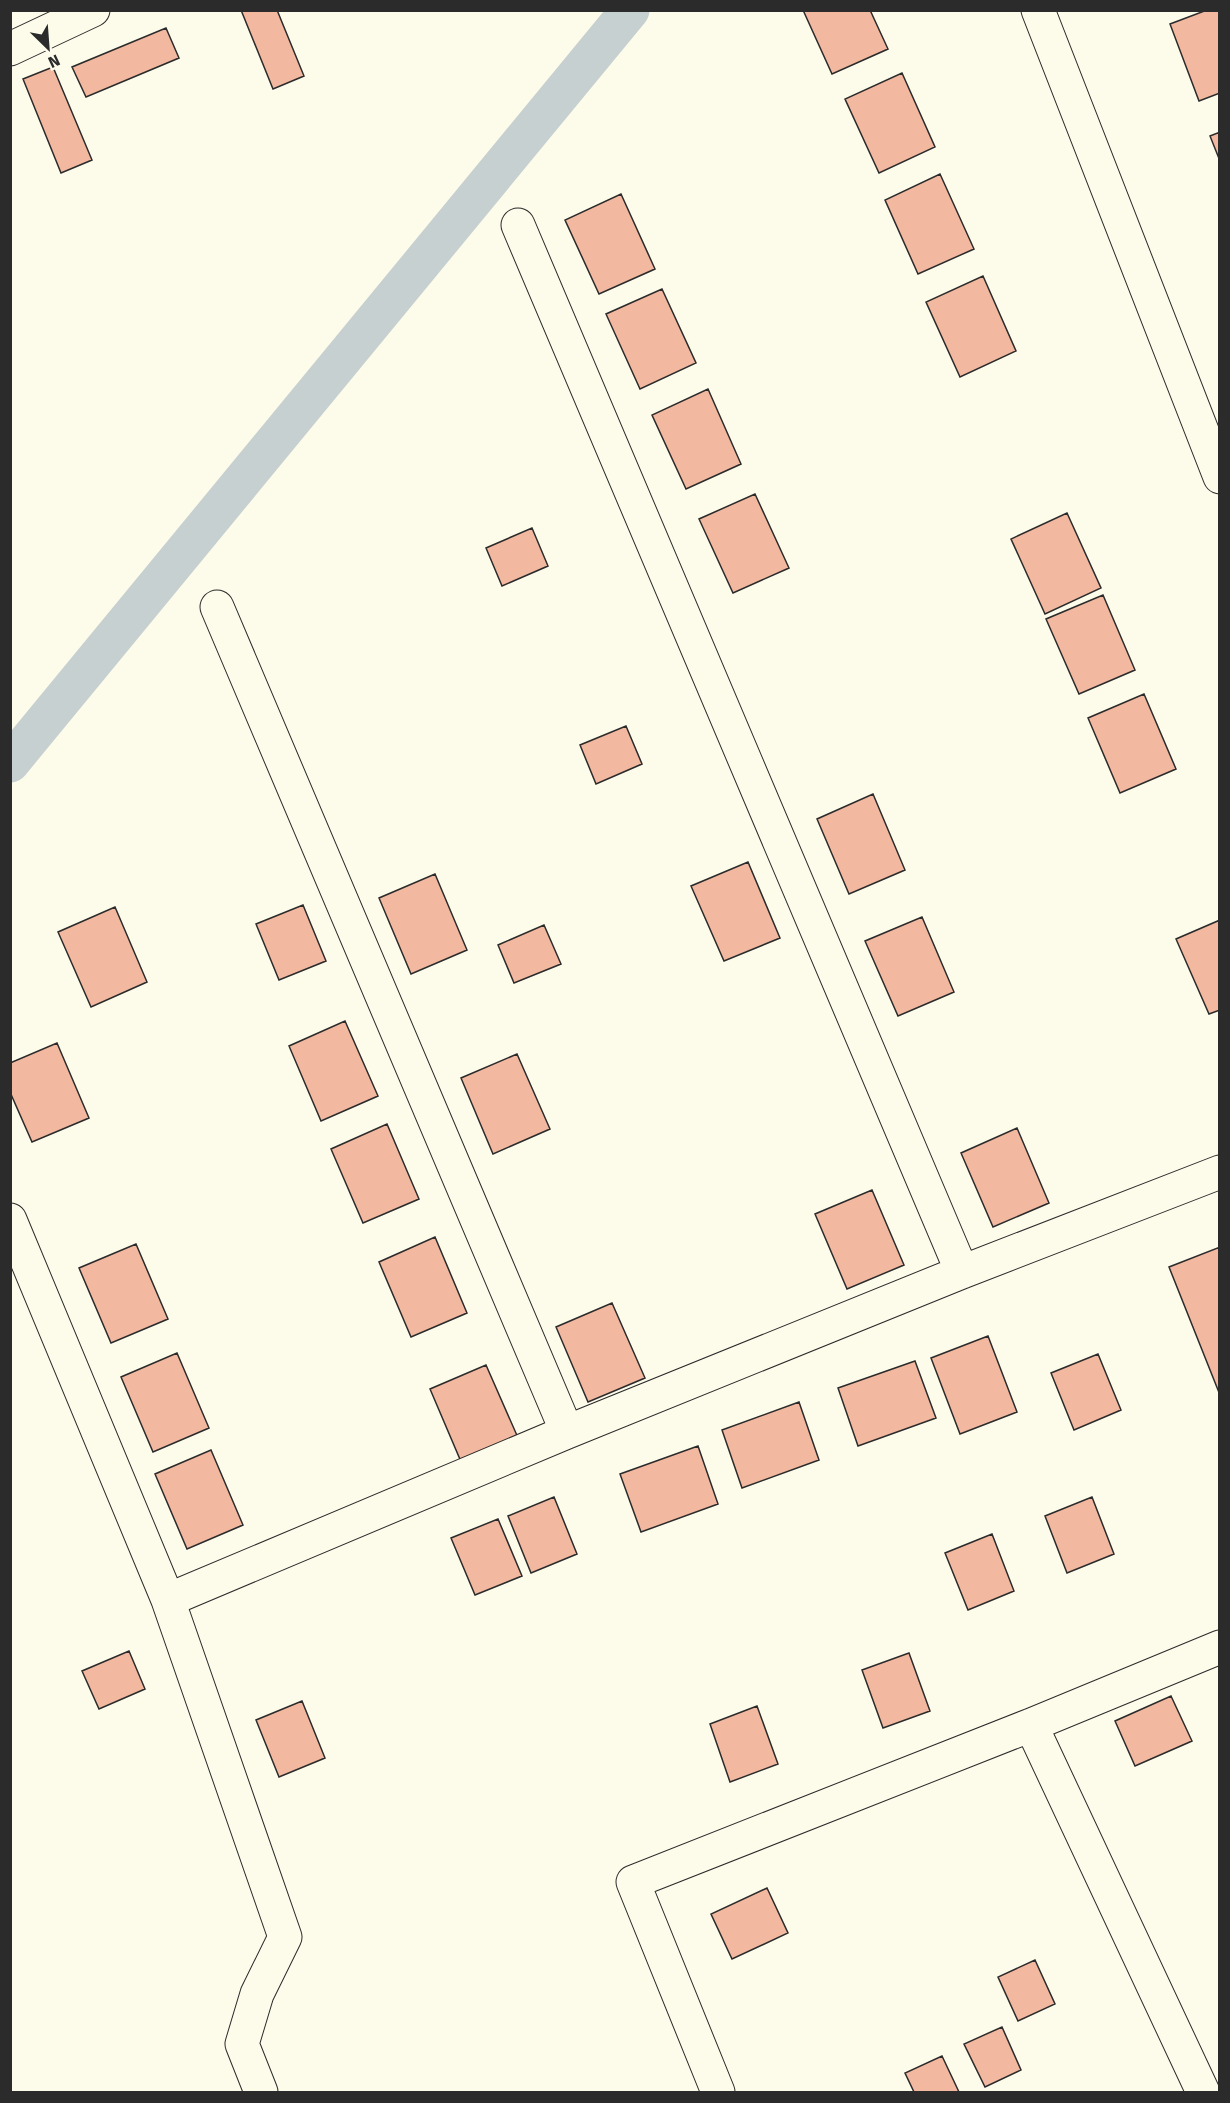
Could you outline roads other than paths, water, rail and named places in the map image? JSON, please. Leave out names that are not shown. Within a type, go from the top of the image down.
[{"type":"street","points":[[10,49],[93,10]]},
{"type":"street","points":[[1038,10],[1220,477]]},
{"type":"street","points":[[518,225],[962,1272]]},
{"type":"street","points":[[217,607],[567,1432]]},
{"type":"street","points":[[168,1600],[567,1432],[962,1272],[1220,1173]]},
{"type":"street","points":[[10,1220],[168,1600],[285,1937],[257,1994],[242,2044],[261,2092]]},
{"type":"street","points":[[718,2092],[633,1882],[1031,1725],[1220,1647]]},
{"type":"street","points":[[1031,1725],[1203,2092]]},
{"type":"waterway","points":[[10,763],[630,10]]}]
